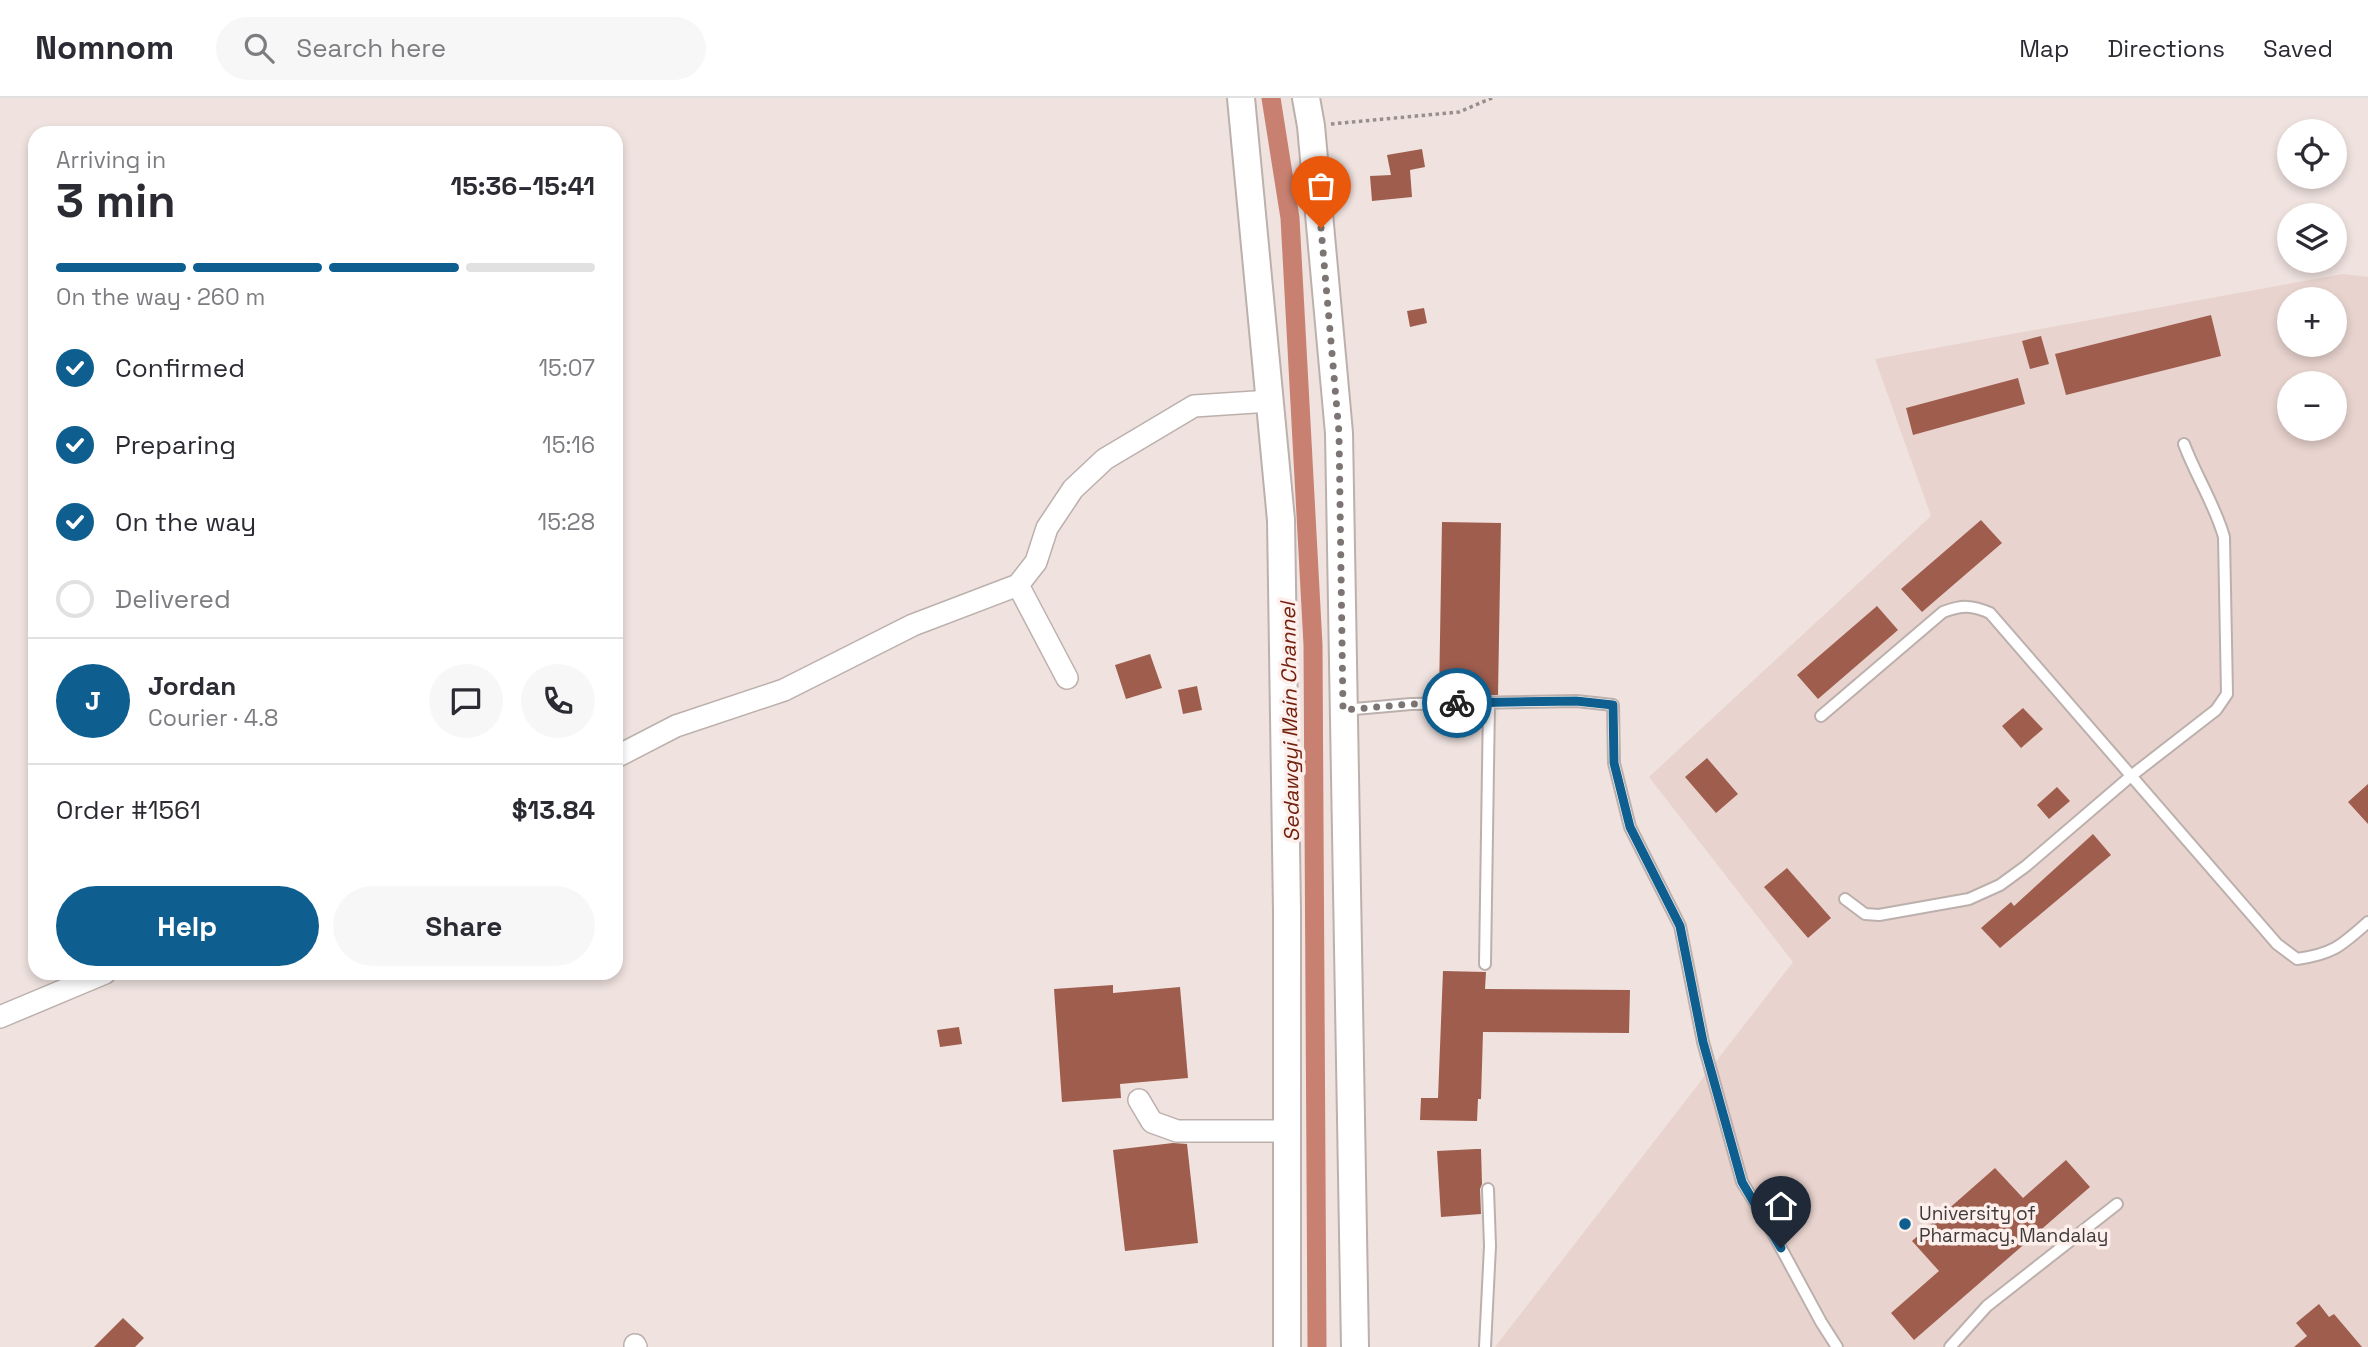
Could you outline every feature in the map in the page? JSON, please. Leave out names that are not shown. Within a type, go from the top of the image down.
[{"type":"street","points":[[1241,98],[1281,534],[1287,911],[1287,1347]]},
{"type":"street","points":[[1306,98],[1311,126],[1339,433],[1355,1347]]},
{"type":"street","points":[[623,753],[676,726],[784,690],[913,625],[1018,585],[1037,562],[1047,528],[1073,489],[1105,458],[1194,406],[1270,401]]},
{"type":"street","points":[[1018,585],[1067,678]]},
{"type":"street","points":[[0,1017],[88,980]]},
{"type":"street","points":[[1139,1100],[1152,1122],[1177,1131],[1287,1131]]},
{"type":"lane","points":[[1845,899],[1865,914],[1879,915],[1969,899],[2000,885],[2131,776],[2216,710],[2227,694],[2224,537],[2218,516],[2194,472],[2184,444]]},
{"type":"lane","points":[[1821,716],[1943,612],[1960,606],[1976,606],[1990,613],[2277,944],[2297,959],[2324,955],[2346,942],[2368,922]]},
{"type":"lane","points":[[1343,710],[1411,704],[1489,702],[1576,701],[1613,705],[1614,763],[1630,827],[1680,926],[1703,1042],[1742,1182],[1821,1322],[1838,1347]]},
{"type":"lane","points":[[1485,964],[1489,702]]},
{"type":"lane","points":[[1485,1347],[1490,1246],[1488,1189]]},
{"type":"lane","points":[[1950,1347],[1987,1306],[2117,1204]]},
{"type":"path","points":[[1311,126],[1460,112],[1492,98]]},
{"type":"shaded area","points":[[2343,274],[2368,277],[2368,1347],[1495,1347],[1793,962],[1649,777],[1931,516],[1875,359]]},
{"type":"building","points":[[1422,149],[1425,167],[1410,170],[1412,197],[1372,201],[1370,176],[1391,175],[1387,155]]},
{"type":"building","points":[[1424,308],[1427,323],[1410,327],[1407,311]]},
{"type":"building","points":[[2211,315],[2221,356],[2066,395],[2055,354]]},
{"type":"building","points":[[2041,336],[2049,364],[2030,369],[2022,341]]},
{"type":"building","points":[[2018,378],[2025,404],[1913,435],[1906,408]]},
{"type":"building","points":[[1981,520],[2002,543],[1922,612],[1901,589]]},
{"type":"building","points":[[1442,522],[1501,523],[1498,695],[1439,696]]},
{"type":"building","points":[[1877,606],[1898,630],[1818,699],[1797,675]]},
{"type":"building","points":[[1150,654],[1162,688],[1126,699],[1115,665]]},
{"type":"building","points":[[1197,686],[1202,710],[1183,714],[1178,690]]},
{"type":"building","points":[[2023,708],[2043,729],[2021,748],[2002,726]]},
{"type":"building","points":[[1707,758],[1738,794],[1716,813],[1685,777]]},
{"type":"building","points":[[2368,784],[2368,824],[2348,802]]},
{"type":"building","points":[[2057,787],[2070,801],[2049,819],[2037,805]]},
{"type":"building","points":[[2093,834],[2111,855],[2000,948],[1981,928],[2011,902],[2014,906]]},
{"type":"building","points":[[1787,868],[1831,918],[1808,938],[1764,887]]},
{"type":"building","points":[[1443,971],[1486,972],[1485,989],[1630,990],[1629,1033],[1483,1032],[1481,1099],[1478,1099],[1477,1121],[1420,1120],[1421,1098],[1438,1098]]},
{"type":"building","points":[[1113,985],[1113,993],[1180,987],[1188,1078],[1120,1084],[1121,1098],[1062,1102],[1054,989]]},
{"type":"building","points":[[959,1027],[962,1044],[940,1047],[937,1030]]},
{"type":"building","points":[[1173,1143],[1187,1144],[1198,1243],[1125,1251],[1113,1150]]},
{"type":"building","points":[[1481,1149],[1481,1214],[1441,1217],[1437,1151]]},
{"type":"building","points":[[2066,1160],[2090,1187],[1914,1340],[1891,1313],[1939,1271],[1912,1241],[1995,1168],[2023,1198]]},
{"type":"building","points":[[2319,1304],[2329,1317],[2334,1314],[2362,1347],[2294,1347],[2307,1336],[2296,1323]]},
{"type":"building","points":[[123,1318],[144,1338],[135,1347],[94,1347]]},
{"type":"waterway","name":"Sedawgyi Main Channel","points":[[1271,98],[1290,218],[1313,645],[1317,1347]]},
{"type":"way so far","points":[[1321,228],[1339,433],[1343,710],[1457,703]]},
{"type":"place","name":"University of Pharmacy, Mandalay","points":[[1905,1224]]},
{"type":"route","points":[[1457,703],[1576,701],[1613,705],[1614,763],[1630,827],[1680,926],[1703,1042],[1742,1182],[1781,1248]]}]
